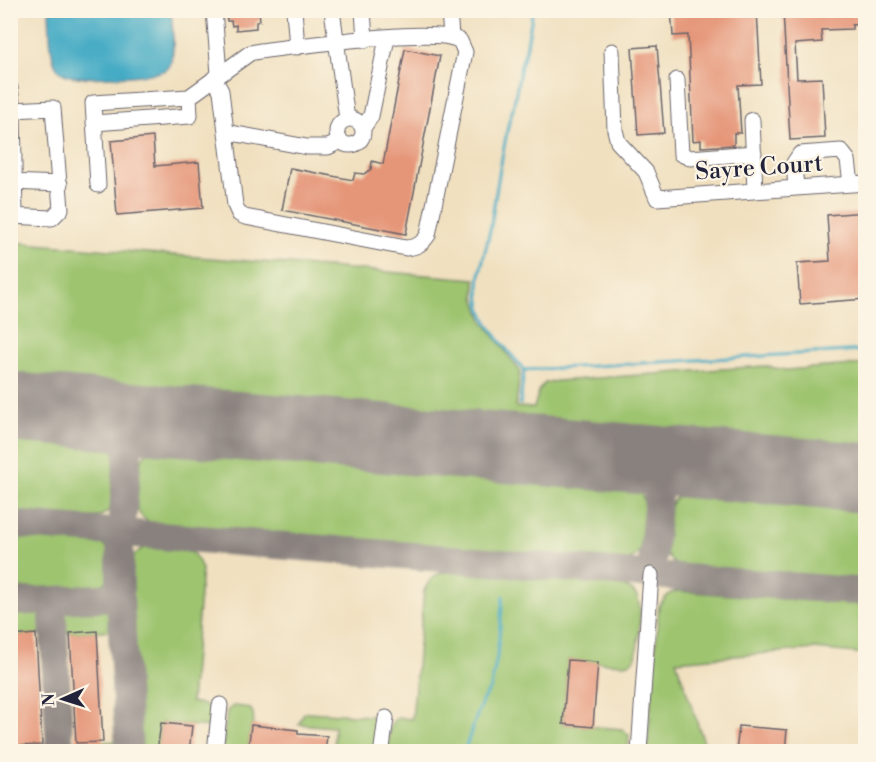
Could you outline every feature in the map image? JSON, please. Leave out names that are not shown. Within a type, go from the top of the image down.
[{"type":"street","points":[[98,185],[93,103],[189,97],[217,76],[250,53],[423,34],[451,37],[460,41],[465,51],[428,235],[420,245],[414,247],[245,217],[239,214],[235,205],[221,91],[217,76],[214,10]]},
{"type":"street","points":[[294,10],[297,47]]},
{"type":"street","points":[[332,10],[347,119]]},
{"type":"street","points":[[363,10],[365,40]]},
{"type":"street","points":[[449,10],[451,37]]},
{"type":"street","points":[[363,128],[357,120],[347,119],[342,121],[338,127],[337,134],[346,144],[357,143],[363,136],[363,128],[371,116],[387,38]]},
{"type":"street","name":"Sayre Court","points":[[612,51],[615,130],[618,142],[646,172],[657,198],[858,184]]},
{"type":"street","points":[[677,80],[681,154],[690,158],[754,153]]},
{"type":"street","points":[[10,88],[13,110],[13,216],[52,218],[61,209],[53,108],[13,110]]},
{"type":"street","points":[[752,120],[755,191]]},
{"type":"street","points":[[226,132],[307,147],[328,147],[341,141]]},
{"type":"street","points":[[796,188],[794,163],[800,154],[841,151],[848,160],[858,184]]},
{"type":"street","points":[[12,182],[60,184]]},
{"type":"street","points":[[639,752],[651,575]]},
{"type":"street","points":[[215,752],[220,705]]},
{"type":"street","points":[[382,748],[386,718]]},
{"type":"green space","points":[[10,242],[475,279],[475,297],[483,321],[520,371],[516,407],[534,408],[539,390],[545,383],[557,381],[764,366],[786,370],[865,364],[865,460],[11,391]]},
{"type":"green space","points":[[10,427],[88,434],[106,441],[115,454],[118,470],[114,500],[109,510],[102,515],[85,519],[11,517]]},
{"type":"green space","points":[[166,441],[616,476],[631,481],[643,498],[647,524],[645,536],[635,556],[626,561],[428,550],[168,530],[142,517],[138,511],[135,496],[136,479],[143,457],[153,447]]},
{"type":"green space","points":[[708,483],[865,496],[865,580],[675,565],[665,552],[667,516],[671,506],[684,490],[694,485]]},
{"type":"green space","points":[[11,533],[96,540],[106,547],[111,556],[110,578],[99,588],[89,591],[11,594]]},
{"type":"green space","points":[[149,546],[174,546],[188,550],[198,560],[202,569],[191,702],[203,704],[211,710],[212,727],[161,723],[157,751],[140,751],[130,567],[136,554]]},
{"type":"green space","points":[[447,572],[620,585],[633,591],[640,607],[636,657],[630,663],[622,664],[568,660],[563,724],[622,729],[629,735],[628,751],[399,752],[389,750],[389,733],[393,721],[400,718],[412,719],[424,591],[433,578]]},
{"type":"green space","points":[[677,591],[865,605],[865,654],[815,649],[676,661],[707,751],[647,752],[659,605],[669,594]]},
{"type":"green space","points":[[108,608],[115,614],[116,630],[71,633],[63,629],[63,615],[68,610]]},
{"type":"green space","points":[[35,611],[40,615],[43,634],[11,636],[11,612]]},
{"type":"green space","points":[[233,706],[247,707],[252,711],[253,726],[251,726],[248,751],[222,752],[227,711]]},
{"type":"green space","points":[[308,712],[371,716],[377,728],[376,750],[339,748],[334,744],[334,727],[299,724],[303,714]]},
{"type":"green space","points":[[122,741],[123,751],[67,751],[69,744]]},
{"type":"green space","points":[[15,746],[53,747],[55,752],[11,752]]},
{"type":"water","points":[[49,11],[171,11],[173,42],[170,65],[161,72],[136,76],[90,77],[65,74],[58,69],[53,58]]},
{"type":"building","points":[[226,10],[259,10],[260,21],[256,22],[256,28],[236,30],[236,25],[232,26],[231,21],[227,21]]},
{"type":"building","points":[[671,10],[757,10],[761,84],[738,85],[741,133],[734,133],[734,145],[701,147],[701,140],[693,141],[688,35],[673,36]]},
{"type":"building","points":[[783,10],[859,10],[860,24],[852,25],[852,29],[821,30],[822,42],[795,44],[797,79],[822,78],[825,138],[790,140]]},
{"type":"building","points":[[657,46],[664,133],[638,135],[632,48]]},
{"type":"building","points":[[405,49],[440,56],[406,234],[282,210],[290,168],[353,180],[355,173],[364,174],[371,169],[372,161],[383,164]]},
{"type":"building","points":[[153,137],[155,166],[199,162],[203,208],[117,215],[111,141]]},
{"type":"building","points":[[866,212],[866,299],[800,304],[797,263],[830,261],[827,215]]},
{"type":"building","points":[[97,631],[103,742],[76,743],[70,633]]},
{"type":"building","points":[[36,634],[42,745],[15,746],[10,636]]},
{"type":"building","points":[[568,660],[598,662],[593,727],[563,724]]},
{"type":"building","points":[[161,723],[192,726],[189,752],[157,752]]},
{"type":"building","points":[[251,725],[298,730],[298,734],[327,736],[325,752],[248,752]]},
{"type":"building","points":[[739,726],[787,730],[785,752],[736,752]]},
{"type":"waterway","points":[[520,404],[524,370],[500,342],[485,318],[479,289],[506,134],[533,10]]},
{"type":"waterway","points":[[524,370],[866,350]]},
{"type":"waterway","points":[[464,752],[482,701],[491,687],[497,657],[503,596]]},
{"type":"taxiway","points":[[10,602],[120,597],[120,548],[131,417]]},
{"type":"taxiway","points":[[651,575],[661,461]]},
{"type":"taxiway","points":[[10,524],[866,592]]},
{"type":"taxiway","points":[[120,597],[129,752]]},
{"type":"taxiway","points":[[52,600],[60,752]]},
{"type":"runway","points":[[10,407],[866,478]]}]
